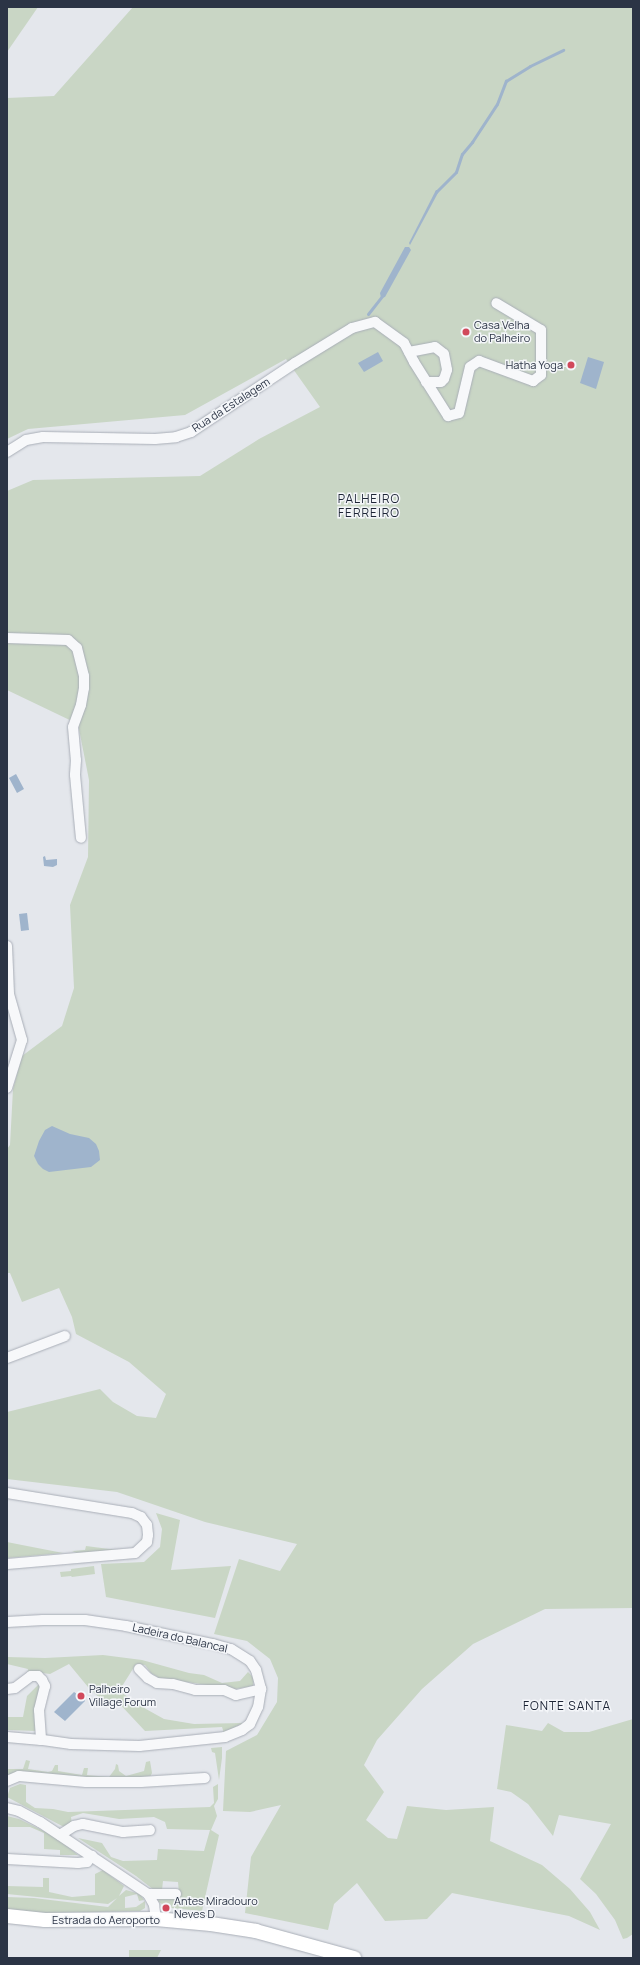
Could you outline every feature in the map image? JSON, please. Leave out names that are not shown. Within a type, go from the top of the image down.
[{"type":"main road","name":"Estrada do Aeroporto","points":[[7,1916],[45,1920],[156,1919],[256,1931],[354,1958]]},
{"type":"main road","name":"Estrada do Aeroporto","points":[[7,1926],[45,1920]]},
{"type":"street","name":"Rua da Estalagem","points":[[7,452],[26,440],[43,437],[155,439],[176,437],[191,432],[295,363],[352,328],[375,322],[404,343],[426,382],[448,416],[459,413],[470,367],[480,361],[533,381],[541,375],[541,330],[496,303]]},
{"type":"street","points":[[409,352],[435,346],[444,354],[447,370],[444,379],[441,382],[426,382]]},
{"type":"street","points":[[7,638],[68,640],[77,648],[84,676],[84,688],[81,705],[73,727],[76,760],[74,775],[81,838]]},
{"type":"street","points":[[7,946],[8,994],[22,1040],[7,1088]]},
{"type":"street","points":[[7,1358],[65,1336]]},
{"type":"street","points":[[7,1493],[132,1513],[141,1517],[147,1525],[148,1535],[147,1542],[135,1553],[7,1564]]},
{"type":"street","name":"Ladeira do Balancal","points":[[7,1622],[85,1620],[126,1626],[231,1649],[250,1661],[256,1670],[261,1689],[258,1707],[250,1724],[242,1730],[225,1737],[139,1746],[71,1744],[7,1738]]},
{"type":"street","points":[[140,1669],[148,1678],[157,1683],[173,1684],[195,1690],[224,1690],[236,1695],[261,1689]]},
{"type":"street","points":[[7,1689],[15,1688],[31,1676],[38,1676],[42,1680],[45,1686],[39,1710],[41,1740]]},
{"type":"street","points":[[7,1781],[19,1776],[86,1782],[141,1782],[205,1778]]},
{"type":"street","points":[[7,1808],[19,1811],[60,1835],[148,1894],[154,1904],[156,1919]]},
{"type":"street","points":[[60,1835],[74,1826],[82,1824],[123,1832],[150,1830]]},
{"type":"street","points":[[7,1859],[78,1863],[88,1862],[92,1856]]},
{"type":"street","points":[[148,1894],[176,1894]]},
{"type":"green space","points":[[7,7],[38,7],[7,52]]},
{"type":"green space","points":[[133,7],[633,7],[633,1608],[545,1609],[473,1644],[422,1689],[377,1740],[364,1765],[384,1792],[366,1820],[388,1838],[397,1839],[407,1806],[446,1810],[494,1807],[490,1841],[542,1865],[570,1889],[590,1912],[600,1930],[569,1916],[452,1893],[427,1919],[385,1921],[357,1883],[334,1904],[328,1930],[245,1913],[251,1857],[281,1805],[250,1812],[223,1811],[226,1751],[257,1735],[277,1702],[278,1678],[270,1659],[247,1641],[214,1634],[239,1559],[280,1571],[297,1544],[205,1522],[117,1492],[7,1479],[7,1412],[100,1389],[113,1402],[137,1416],[156,1418],[166,1394],[129,1362],[76,1334],[72,1317],[59,1288],[22,1302],[10,1273],[7,1273],[7,1149],[10,1145],[13,1089],[22,1056],[62,1026],[74,988],[70,905],[88,857],[89,780],[78,724],[7,690],[7,491],[33,480],[200,476],[259,439],[320,407],[286,359],[185,415],[28,429],[7,439],[7,98],[54,96]]},
{"type":"green space","points":[[156,1513],[180,1520],[171,1570],[231,1566],[215,1618],[106,1597],[101,1564],[144,1562],[160,1547],[162,1529]]},
{"type":"green space","points":[[7,1542],[22,1545],[63,1553],[7,1558]]},
{"type":"green space","points":[[86,1546],[117,1550],[77,1553],[72,1551],[85,1550]]},
{"type":"green space","points":[[94,1566],[95,1574],[61,1577],[60,1572]]},
{"type":"green space","points":[[103,1655],[142,1660],[189,1673],[204,1675],[222,1683],[240,1681],[248,1672],[254,1678],[253,1686],[235,1689],[159,1678],[151,1673],[145,1665],[136,1664],[119,1691],[164,1719],[194,1724],[243,1723],[224,1733],[222,1727],[145,1731],[115,1699],[106,1704],[88,1687],[69,1664],[50,1674],[42,1673],[27,1677],[28,1669],[7,1664],[7,1657],[45,1658]]},
{"type":"green space","points":[[38,1685],[43,1686],[37,1731],[7,1730],[7,1717],[23,1717],[27,1696]]},
{"type":"green space","points":[[633,1719],[633,1934],[623,1939],[615,1920],[596,1894],[580,1879],[611,1824],[559,1815],[553,1836],[528,1804],[511,1792],[497,1789],[506,1725],[542,1731],[548,1723],[564,1732],[589,1732]]},
{"type":"green space","points":[[222,1747],[219,1780],[215,1753],[212,1752],[211,1748]]},
{"type":"green space","points":[[26,1760],[30,1761],[28,1769],[48,1772],[52,1771],[55,1765],[58,1765],[58,1771],[82,1775],[84,1768],[88,1768],[87,1775],[109,1777],[115,1769],[116,1764],[118,1765],[119,1771],[126,1776],[144,1771],[146,1762],[150,1761],[152,1773],[149,1779],[7,1777],[7,1769],[23,1769]]},
{"type":"green space","points":[[20,1784],[26,1785],[26,1802],[35,1808],[68,1812],[210,1807],[214,1803],[213,1787],[218,1784],[218,1799],[214,1806],[217,1816],[211,1830],[219,1835],[202,1911],[171,1908],[160,1903],[158,1901],[160,1897],[179,1894],[178,1882],[163,1881],[162,1890],[154,1890],[136,1876],[78,1838],[102,1843],[111,1857],[123,1861],[157,1860],[158,1849],[204,1851],[210,1830],[167,1829],[165,1822],[154,1817],[119,1819],[83,1813],[71,1817],[72,1824],[64,1827],[7,1797],[10,1788]]},
{"type":"green space","points":[[7,1816],[19,1819],[56,1837],[78,1855],[60,1855],[60,1850],[44,1849],[44,1833],[30,1827],[7,1827]]},
{"type":"green space","points":[[103,1870],[124,1886],[119,1896],[126,1890],[140,1894],[144,1900],[139,1901],[137,1894],[125,1897],[125,1908],[136,1907],[145,1901],[145,1908],[140,1911],[53,1913],[7,1912],[7,1897],[34,1898],[108,1907],[117,1898],[108,1904],[7,1894],[7,1886],[43,1887],[43,1878],[49,1878],[49,1892],[72,1897],[95,1895],[95,1874]]},
{"type":"green space","points":[[129,1950],[161,1950],[157,1958],[129,1958]]},
{"type":"water","points":[[436,190],[439,191],[410,245],[409,243]]},
{"type":"water","points":[[405,247],[409,247],[411,250],[385,297],[381,298],[380,293]]},
{"type":"water","points":[[378,352],[383,361],[364,372],[358,363]]},
{"type":"water","points":[[588,357],[604,362],[596,389],[580,383]]},
{"type":"water","points":[[16,774],[24,789],[17,793],[9,778]]},
{"type":"water","points":[[45,856],[46,860],[57,859],[57,865],[53,867],[44,866],[43,857]]},
{"type":"water","points":[[27,913],[29,930],[21,931],[19,914]]},
{"type":"water","points":[[52,1126],[70,1134],[89,1138],[96,1144],[99,1151],[100,1160],[91,1167],[49,1172],[43,1169],[38,1164],[34,1156],[39,1141],[45,1130]]},
{"type":"water","points":[[74,1692],[77,1694],[81,1693],[85,1701],[65,1721],[54,1712]]},
{"type":"waterway","points":[[436,192],[456,172],[462,154],[472,142],[497,104],[506,81],[530,66],[563,50]]},
{"type":"waterway","points":[[368,314],[383,295]]},
{"type":"place","name":"Casa Velha do Palheiro","points":[[466,332]]},
{"type":"place","name":"Hatha Yoga","points":[[571,365]]},
{"type":"place","name":"Palheiro Village Forum","points":[[81,1696]]},
{"type":"place","name":"Antes Miradouro Neves D","points":[[166,1908]]},
{"type":"district","name":"PALHEIRO FERREIRO","points":[[369,506]]},
{"type":"district","name":"FONTE SANTA","points":[[567,1706]]}]
